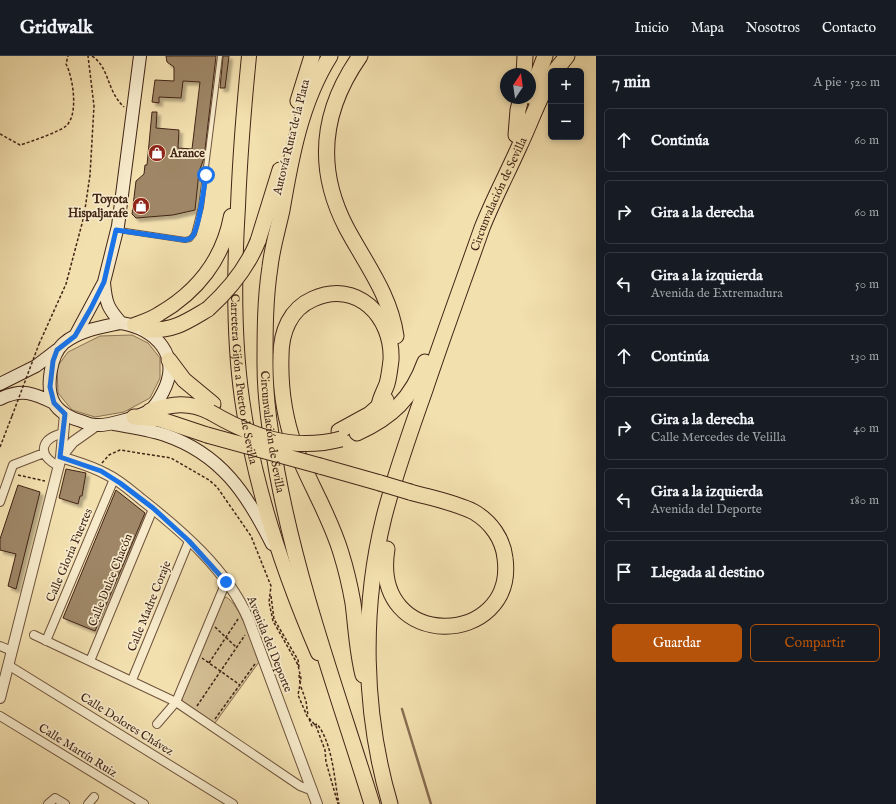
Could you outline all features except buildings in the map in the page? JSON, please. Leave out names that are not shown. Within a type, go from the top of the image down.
[{"type":"highway","name":"Carretera Gijón a Puerto de Sevilla","points":[[249,56],[242,122],[235,264],[236,341],[242,398],[257,481],[297,605],[334,688]]},
{"type":"highway","name":"Autovía Ruta de la Plata","points":[[270,267],[272,219],[280,170],[312,56]]},
{"type":"highway","name":"Circunvalación de Sevilla","points":[[330,56],[312,89],[300,125],[270,267],[265,366],[268,420],[290,533],[303,585],[334,688],[372,804]]},
{"type":"highway","points":[[150,411],[168,405],[186,404],[211,408],[262,429],[288,435],[306,436],[339,430],[356,423],[386,400],[396,378],[398,353],[392,313],[382,289],[346,227],[336,205],[329,177],[326,154],[327,130],[333,106],[343,83],[360,56]]},
{"type":"highway","points":[[536,81],[545,56]]},
{"type":"highway","points":[[557,68],[567,56]]},
{"type":"highway","name":"Circunvalación de Sevilla","points":[[390,804],[371,707],[369,649],[374,572],[383,519],[405,446],[453,308],[492,204],[520,146],[535,108],[548,83]]},
{"type":"highway","points":[[516,135],[520,104]]},
{"type":"highway","points":[[492,204],[527,104]]},
{"type":"highway","points":[[134,326],[158,316],[181,299],[199,282],[215,260],[229,224],[242,122]]},
{"type":"highway","points":[[134,326],[162,331],[178,326],[208,309],[227,292],[244,270],[258,241],[280,170]]},
{"type":"highway","points":[[371,707],[359,656],[351,591],[340,552],[330,523],[296,448],[288,425],[282,399],[280,372],[284,332],[286,325],[295,312],[307,302],[330,294],[347,295],[364,302],[378,314],[384,322],[390,340],[391,360],[388,382],[379,406]]},
{"type":"highway","points":[[169,360],[184,380],[211,408],[250,434],[277,441],[311,443],[341,439],[376,423],[403,402],[412,390],[424,365],[438,327],[453,308]]},
{"type":"highway","points":[[134,417],[159,419],[207,435],[320,466],[380,483],[410,492],[455,505],[474,513],[491,526],[500,539],[505,552],[506,564],[505,577],[501,590],[491,606],[469,622],[456,626],[442,627],[425,623],[406,612],[390,592],[386,577],[385,557],[396,503],[408,464],[405,446]]},
{"type":"main road","points":[[75,336],[104,282],[116,230],[140,56]]},
{"type":"main road","points":[[0,399],[18,392],[29,393],[54,403],[65,414],[76,420],[97,425],[134,417],[150,411],[158,401],[169,378],[171,368],[169,360],[157,339],[108,309],[104,282]]},
{"type":"main road","points":[[0,384],[36,366],[75,336],[95,329],[134,326]]},
{"type":"main road","points":[[54,403],[50,387],[51,372],[57,350]]},
{"type":"main road","points":[[111,423],[154,432],[178,440],[204,455],[224,471],[244,494],[261,523],[297,605]]},
{"type":"street","points":[[0,698],[54,483],[64,433],[65,414]]},
{"type":"street","points":[[59,461],[73,442],[97,425]]},
{"type":"street","points":[[44,452],[48,439],[54,435],[64,433]]},
{"type":"street","points":[[44,452],[50,461],[59,461]]},
{"type":"street","points":[[0,502],[9,473],[16,463],[44,452]]},
{"type":"street","name":"Avenida del Deporte","points":[[59,461],[97,470],[114,479],[153,508],[189,541],[226,582],[244,610],[251,625],[317,804]]},
{"type":"street","name":"Calle Gloria Fuertes","points":[[46,641],[114,479]]},
{"type":"street","name":"Calle Dulce Chacón","points":[[90,661],[153,508]]},
{"type":"street","name":"Calle Madre Coraje","points":[[132,680],[189,541]]},
{"type":"street","points":[[157,724],[176,702],[226,582]]},
{"type":"street","points":[[34,635],[176,702],[300,786],[313,791]]},
{"type":"street","points":[[0,646],[12,651]]},
{"type":"street","name":"Calle Dolores Chávez","points":[[8,665],[233,804]]},
{"type":"street","name":"Calle Martín Ruiz","points":[[0,716],[144,804]]},
{"type":"street","points":[[88,804],[94,797]]},
{"type":"street","points":[[48,804],[55,798],[64,804]]},
{"type":"lane","points":[[116,230],[185,240],[190,239],[194,234],[201,208],[206,175],[220,56]]},
{"type":"path","points":[[0,134],[20,145],[31,142],[66,126],[72,116],[74,97],[71,73],[66,64],[68,56]]},
{"type":"path","points":[[0,447],[39,344],[66,284],[84,216],[90,175],[94,106],[88,56]]},
{"type":"path","points":[[92,56],[98,60],[105,70],[106,80],[114,96],[123,106],[133,111]]},
{"type":"path","points":[[9,473],[54,483]]},
{"type":"path","points":[[271,592],[274,619],[298,660],[301,692],[306,701],[307,714],[312,726],[317,724],[323,731],[330,756],[339,804]]},
{"type":"path","points":[[209,663],[244,610]]},
{"type":"path","points":[[209,621],[236,647]]},
{"type":"path","points":[[192,713],[251,625]]},
{"type":"path","points":[[196,653],[240,685]]},
{"type":"path","points":[[211,726],[262,655]]},
{"type":"shaded area","points":[[132,335],[148,343],[160,358],[160,378],[150,398],[124,412],[95,417],[72,410],[58,393],[57,367],[68,352],[100,336]]},
{"type":"shaded area","points":[[226,597],[236,608],[246,626],[259,662],[215,723],[182,701],[182,698],[223,600]]},
{"type":"waterway","points":[[402,709],[431,804]]},
{"type":"place","name":"Arance","points":[[157,153]]},
{"type":"place","name":"Toyota Hispaljarafe","points":[[141,206]]},
{"type":"route","points":[[206,175],[201,208],[194,234],[190,239],[185,240],[116,230],[104,282],[75,336],[57,350],[53,361],[50,387],[54,403],[65,414],[64,433],[60,457],[108,474],[120,483],[153,508],[189,541],[216,569],[226,582]]}]
